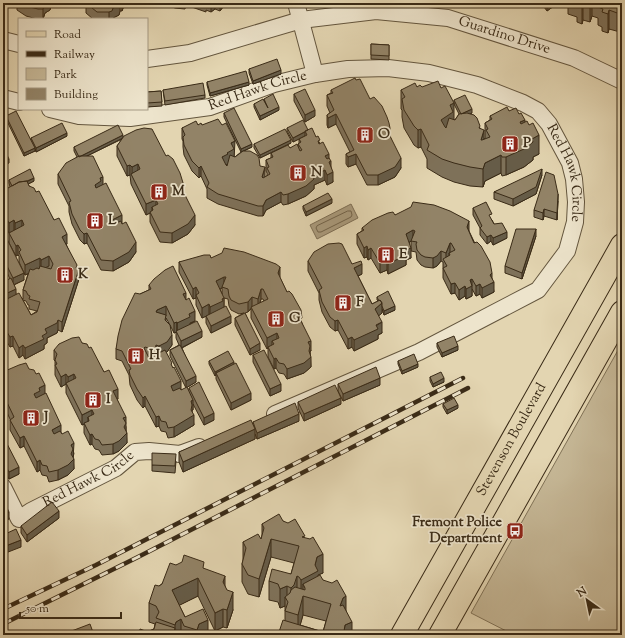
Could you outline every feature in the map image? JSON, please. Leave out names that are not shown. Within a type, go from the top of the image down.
[{"type":"main road","name":"Stevenson Boulevard","points":[[402,635],[622,246]]},
{"type":"main road","points":[[440,635],[622,312]]},
{"type":"street","points":[[296,3],[315,74]]},
{"type":"street","name":"Guardino Drive","points":[[148,59],[190,53],[301,20],[376,11],[448,18],[574,58],[622,82]]},
{"type":"street","points":[[3,40],[18,44]]},
{"type":"street","name":"Red Hawk Circle","points":[[54,110],[79,116],[130,118],[210,107],[274,84],[315,74],[348,69],[388,68],[430,74],[477,85],[523,103],[538,111],[549,124],[570,163],[574,179],[576,202],[575,222],[567,250],[538,290],[419,352],[264,419]]},
{"type":"street","points":[[3,98],[18,102]]},
{"type":"street","name":"Red Hawk Circle","points":[[3,487],[19,520],[31,511],[116,468],[134,452],[149,450],[180,454],[211,442]]},
{"type":"green space","points":[[622,343],[622,635],[514,635],[471,613]]},
{"type":"water","points":[[351,204],[358,218],[317,239],[310,225]]},
{"type":"building","points":[[22,3],[45,3],[43,9],[38,9],[26,6]]},
{"type":"building","points":[[86,3],[119,3],[119,5],[109,12],[97,12]]},
{"type":"building","points":[[544,3],[553,3],[547,7]]},
{"type":"building","points":[[599,3],[622,3],[622,10],[620,14],[609,10],[608,14],[602,12],[603,9],[598,7]]},
{"type":"building","points":[[371,44],[389,45],[389,56],[371,55]]},
{"type":"building","points":[[277,59],[281,70],[253,81],[249,69]]},
{"type":"building","points":[[246,71],[249,82],[210,93],[207,82]]},
{"type":"building","name":"O","points":[[355,78],[356,80],[360,79],[370,99],[374,97],[382,106],[389,123],[390,128],[387,130],[401,158],[395,167],[378,175],[367,175],[356,154],[348,157],[346,154],[354,150],[336,114],[328,118],[327,115],[334,110],[327,95],[333,93],[331,90]]},
{"type":"building","points":[[438,81],[441,88],[445,86],[454,103],[450,105],[453,112],[441,120],[446,128],[449,118],[455,120],[459,114],[467,113],[474,115],[477,118],[480,126],[479,128],[484,130],[482,140],[490,137],[486,130],[488,129],[485,123],[492,119],[490,116],[507,107],[509,111],[516,108],[525,120],[520,122],[521,124],[527,121],[529,125],[533,123],[539,135],[532,139],[533,142],[524,149],[506,157],[502,157],[501,155],[485,163],[483,169],[442,159],[427,150],[429,145],[421,129],[418,130],[414,126],[404,110],[402,99],[405,97],[401,90],[415,83],[417,87],[420,85],[422,87]]},
{"type":"building","points":[[203,83],[205,95],[165,101],[163,90]]},
{"type":"building","points":[[305,89],[315,110],[305,115],[294,94]]},
{"type":"building","points":[[161,91],[162,102],[148,103],[148,92]]},
{"type":"building","points":[[273,94],[279,107],[260,116],[254,104],[263,99],[268,108],[264,99]]},
{"type":"building","points":[[465,95],[472,109],[461,114],[454,100]]},
{"type":"building","points":[[234,108],[252,144],[241,149],[224,113]]},
{"type":"building","points":[[16,111],[35,148],[24,153],[6,116]]},
{"type":"building","name":"N","points":[[218,119],[222,125],[226,123],[235,141],[231,143],[234,149],[222,157],[227,166],[230,155],[235,157],[243,151],[250,151],[259,158],[260,166],[265,167],[263,178],[270,174],[267,168],[269,167],[266,160],[273,157],[271,153],[288,145],[290,148],[297,144],[300,151],[302,150],[298,144],[301,142],[299,139],[307,135],[305,131],[312,128],[316,137],[318,136],[320,140],[318,141],[319,144],[323,142],[329,154],[325,156],[331,161],[329,162],[333,172],[327,175],[325,170],[313,176],[314,179],[306,186],[288,194],[283,195],[281,192],[266,200],[263,206],[258,206],[218,194],[207,187],[209,183],[201,166],[199,168],[192,161],[184,145],[183,137],[185,135],[182,128],[196,121],[198,125],[201,123],[202,125]]},
{"type":"building","points":[[303,120],[308,130],[293,138],[287,128]]},
{"type":"building","points":[[62,123],[67,133],[36,148],[31,138]]},
{"type":"building","points":[[118,125],[123,135],[79,157],[74,147]]},
{"type":"building","name":"M","points":[[144,128],[152,129],[166,156],[168,155],[173,159],[180,173],[184,186],[181,187],[195,215],[188,224],[172,233],[160,232],[150,212],[153,210],[152,207],[158,204],[156,200],[146,204],[131,174],[140,169],[138,164],[132,167],[130,165],[127,166],[117,146],[124,136]]},
{"type":"building","points":[[285,129],[291,140],[260,155],[254,144]]},
{"type":"building","points":[[3,147],[9,159],[3,162]]},
{"type":"building","name":"L","points":[[79,156],[93,156],[103,177],[100,178],[101,181],[95,185],[96,188],[106,183],[122,215],[112,220],[114,224],[121,221],[122,224],[126,222],[136,242],[129,252],[113,261],[101,260],[87,233],[84,234],[80,230],[72,214],[69,202],[71,201],[58,174],[66,163]]},
{"type":"building","points":[[30,169],[34,178],[19,182],[12,186],[9,180]]},
{"type":"building","points":[[542,169],[536,187],[513,199],[494,192]]},
{"type":"building","points":[[546,172],[554,175],[558,194],[557,213],[544,209],[543,213],[534,210]]},
{"type":"building","name":"K","points":[[27,181],[29,186],[34,188],[36,192],[39,191],[54,220],[59,218],[67,234],[62,237],[77,265],[76,268],[79,269],[62,322],[58,320],[57,323],[45,329],[47,333],[42,336],[44,339],[25,348],[23,345],[19,348],[13,336],[10,337],[4,327],[7,325],[3,316],[3,305],[5,304],[3,301],[19,293],[31,315],[37,312],[40,302],[29,299],[30,296],[23,290],[30,269],[39,269],[40,266],[51,269],[53,264],[49,256],[41,260],[40,258],[25,265],[19,252],[21,250],[18,245],[16,246],[9,233],[24,225],[22,220],[15,223],[14,220],[9,223],[3,212],[3,209],[5,208],[3,205],[3,193],[8,188],[19,182]]},
{"type":"building","points":[[328,193],[332,199],[306,212],[303,206]]},
{"type":"building","name":"E","points":[[413,202],[434,205],[469,221],[467,227],[474,243],[477,242],[481,246],[490,262],[492,273],[490,275],[494,282],[482,288],[480,284],[476,286],[472,279],[470,280],[472,286],[466,289],[465,286],[459,290],[455,283],[451,284],[443,268],[447,266],[443,259],[455,250],[451,243],[446,253],[441,251],[433,258],[425,257],[417,250],[417,242],[411,241],[415,231],[413,230],[406,234],[411,248],[404,251],[406,255],[388,264],[387,260],[380,263],[371,248],[368,250],[367,246],[364,248],[357,234],[364,230],[362,228],[372,220],[388,213],[393,212],[395,215],[411,207]]},
{"type":"building","points":[[486,202],[492,214],[489,215],[494,224],[502,223],[507,232],[493,238],[491,235],[487,237],[480,228],[482,226],[473,208]]},
{"type":"building","points":[[516,229],[536,229],[522,273],[505,266]]},
{"type":"building","points":[[7,239],[24,273],[13,278],[3,258],[3,241]]},
{"type":"building","name":"F","points":[[328,244],[342,244],[352,264],[361,261],[362,264],[354,268],[372,304],[380,300],[382,303],[375,309],[382,322],[376,325],[378,329],[354,340],[352,337],[348,339],[338,320],[335,321],[330,317],[322,302],[319,290],[322,288],[308,261],[314,252]]},
{"type":"building","name":"G","points":[[224,248],[244,252],[276,264],[280,267],[278,273],[287,292],[289,291],[292,294],[301,310],[302,318],[300,319],[311,341],[308,342],[311,357],[304,363],[287,369],[284,364],[279,363],[276,358],[274,359],[268,347],[274,344],[272,341],[279,338],[277,333],[267,338],[251,307],[268,299],[263,289],[261,289],[258,299],[252,297],[248,302],[239,304],[231,300],[228,289],[222,287],[226,277],[224,277],[216,281],[224,298],[222,299],[223,301],[210,307],[209,304],[202,308],[196,295],[199,293],[196,287],[193,289],[179,262],[204,255],[210,255],[211,258],[222,253]]},
{"type":"building","name":"H","points":[[173,266],[186,293],[183,294],[186,300],[189,298],[195,311],[189,314],[190,317],[174,323],[166,306],[157,310],[156,312],[166,315],[165,320],[170,325],[172,335],[167,342],[159,346],[156,345],[155,350],[144,348],[149,358],[165,350],[181,381],[171,386],[173,391],[180,388],[181,390],[187,387],[193,400],[191,401],[191,410],[194,415],[174,427],[168,428],[166,422],[161,421],[159,416],[156,417],[145,396],[143,398],[137,389],[130,375],[129,370],[131,369],[122,351],[116,349],[122,320],[135,293],[140,294],[151,289],[149,285],[154,279],[165,270]]},
{"type":"building","points":[[11,278],[16,289],[3,295],[3,282]]},
{"type":"building","points":[[388,291],[395,306],[384,311],[382,303],[377,297]]},
{"type":"building","points":[[226,306],[231,316],[211,326],[206,316]]},
{"type":"building","points":[[245,313],[260,343],[250,349],[235,318]]},
{"type":"building","points":[[197,321],[202,331],[181,341],[176,331]]},
{"type":"building","points":[[454,336],[458,346],[442,353],[437,343]]},
{"type":"building","name":"I","points":[[79,337],[82,343],[87,344],[89,348],[91,347],[104,372],[109,370],[118,389],[113,391],[126,417],[123,418],[126,423],[124,427],[127,433],[119,441],[113,444],[102,445],[92,434],[90,435],[84,423],[89,421],[88,417],[94,414],[92,410],[82,415],[66,383],[76,378],[74,374],[68,377],[66,374],[61,377],[55,365],[57,364],[55,360],[57,354],[54,350],[59,344],[72,338]]},
{"type":"building","points":[[180,345],[196,376],[186,381],[170,350]]},
{"type":"building","points":[[264,350],[281,384],[270,389],[253,355]]},
{"type":"building","points":[[228,351],[234,362],[215,372],[209,361]]},
{"type":"building","points":[[414,354],[418,364],[402,371],[398,361]]},
{"type":"building","name":"J","points":[[26,363],[29,369],[34,370],[36,374],[39,373],[45,385],[39,388],[40,391],[34,394],[36,398],[46,393],[61,425],[52,430],[54,434],[60,431],[62,434],[68,431],[74,443],[71,445],[73,449],[71,454],[74,459],[68,465],[58,470],[49,472],[47,466],[42,465],[40,460],[37,462],[24,436],[20,438],[10,420],[14,417],[3,394],[3,374],[5,371]]},
{"type":"building","points":[[236,363],[251,393],[231,403],[216,373]]},
{"type":"building","points":[[376,367],[380,378],[343,394],[338,384]]},
{"type":"building","points":[[441,372],[444,378],[433,384],[430,377]]},
{"type":"building","points":[[199,382],[214,413],[204,418],[189,388]]},
{"type":"building","points":[[335,385],[341,398],[304,414],[298,402]]},
{"type":"building","points":[[454,398],[458,405],[447,410],[443,404]]},
{"type":"building","points":[[295,403],[299,414],[257,433],[253,422]]},
{"type":"building","points":[[251,420],[255,429],[183,462],[179,452]]},
{"type":"building","points":[[3,436],[19,467],[9,472],[3,461]]},
{"type":"building","points":[[152,453],[176,454],[175,466],[152,465]]},
{"type":"building","points":[[3,500],[9,512],[3,515]]},
{"type":"building","points":[[52,502],[59,511],[27,535],[21,526]]},
{"type":"building","points":[[279,514],[283,521],[288,523],[295,519],[305,536],[302,537],[310,539],[313,537],[323,554],[317,557],[315,565],[318,571],[301,580],[297,576],[294,585],[291,588],[287,586],[280,589],[278,584],[269,581],[272,569],[291,574],[299,546],[271,539],[259,579],[248,575],[242,564],[246,548],[243,542],[258,534],[261,539],[264,528],[262,524]]},
{"type":"building","points":[[16,529],[21,540],[3,547],[3,535]]},
{"type":"building","points":[[184,555],[204,562],[203,568],[225,576],[223,582],[227,590],[233,592],[227,610],[223,609],[215,613],[198,578],[172,590],[185,617],[203,609],[208,620],[199,624],[197,630],[184,626],[181,619],[176,622],[175,625],[156,618],[159,612],[156,606],[149,603],[155,585],[159,586],[162,584],[170,563],[176,565],[182,562]]},
{"type":"building","points":[[320,575],[323,580],[332,583],[337,580],[346,596],[343,598],[340,606],[343,605],[352,622],[345,625],[344,631],[346,635],[281,635],[279,632],[283,620],[323,632],[331,604],[303,596],[298,615],[285,611],[288,602],[285,597],[291,590],[295,587],[305,590],[303,584]]},
{"type":"building","points":[[156,622],[175,628],[175,635],[139,635],[140,629],[148,632],[154,629]]},
{"type":"building","points":[[90,624],[94,635],[61,635]]},
{"type":"railway","points":[[3,609],[96,565],[463,378]]},
{"type":"railway","points":[[3,624],[138,557],[468,388]]},
{"type":"place","name":"O","points":[[365,135]]},
{"type":"place","name":"P","points":[[510,144]]},
{"type":"place","name":"N","points":[[298,173]]},
{"type":"place","name":"M","points":[[159,192]]},
{"type":"place","name":"L","points":[[95,221]]},
{"type":"place","name":"E","points":[[386,255]]},
{"type":"place","name":"K","points":[[65,275]]},
{"type":"place","name":"F","points":[[343,303]]},
{"type":"place","name":"G","points":[[276,319]]},
{"type":"place","name":"H","points":[[136,356]]},
{"type":"place","name":"I","points":[[93,400]]},
{"type":"place","name":"J","points":[[31,418]]},
{"type":"place","name":"Fremont Police Department","points":[[515,531]]}]
